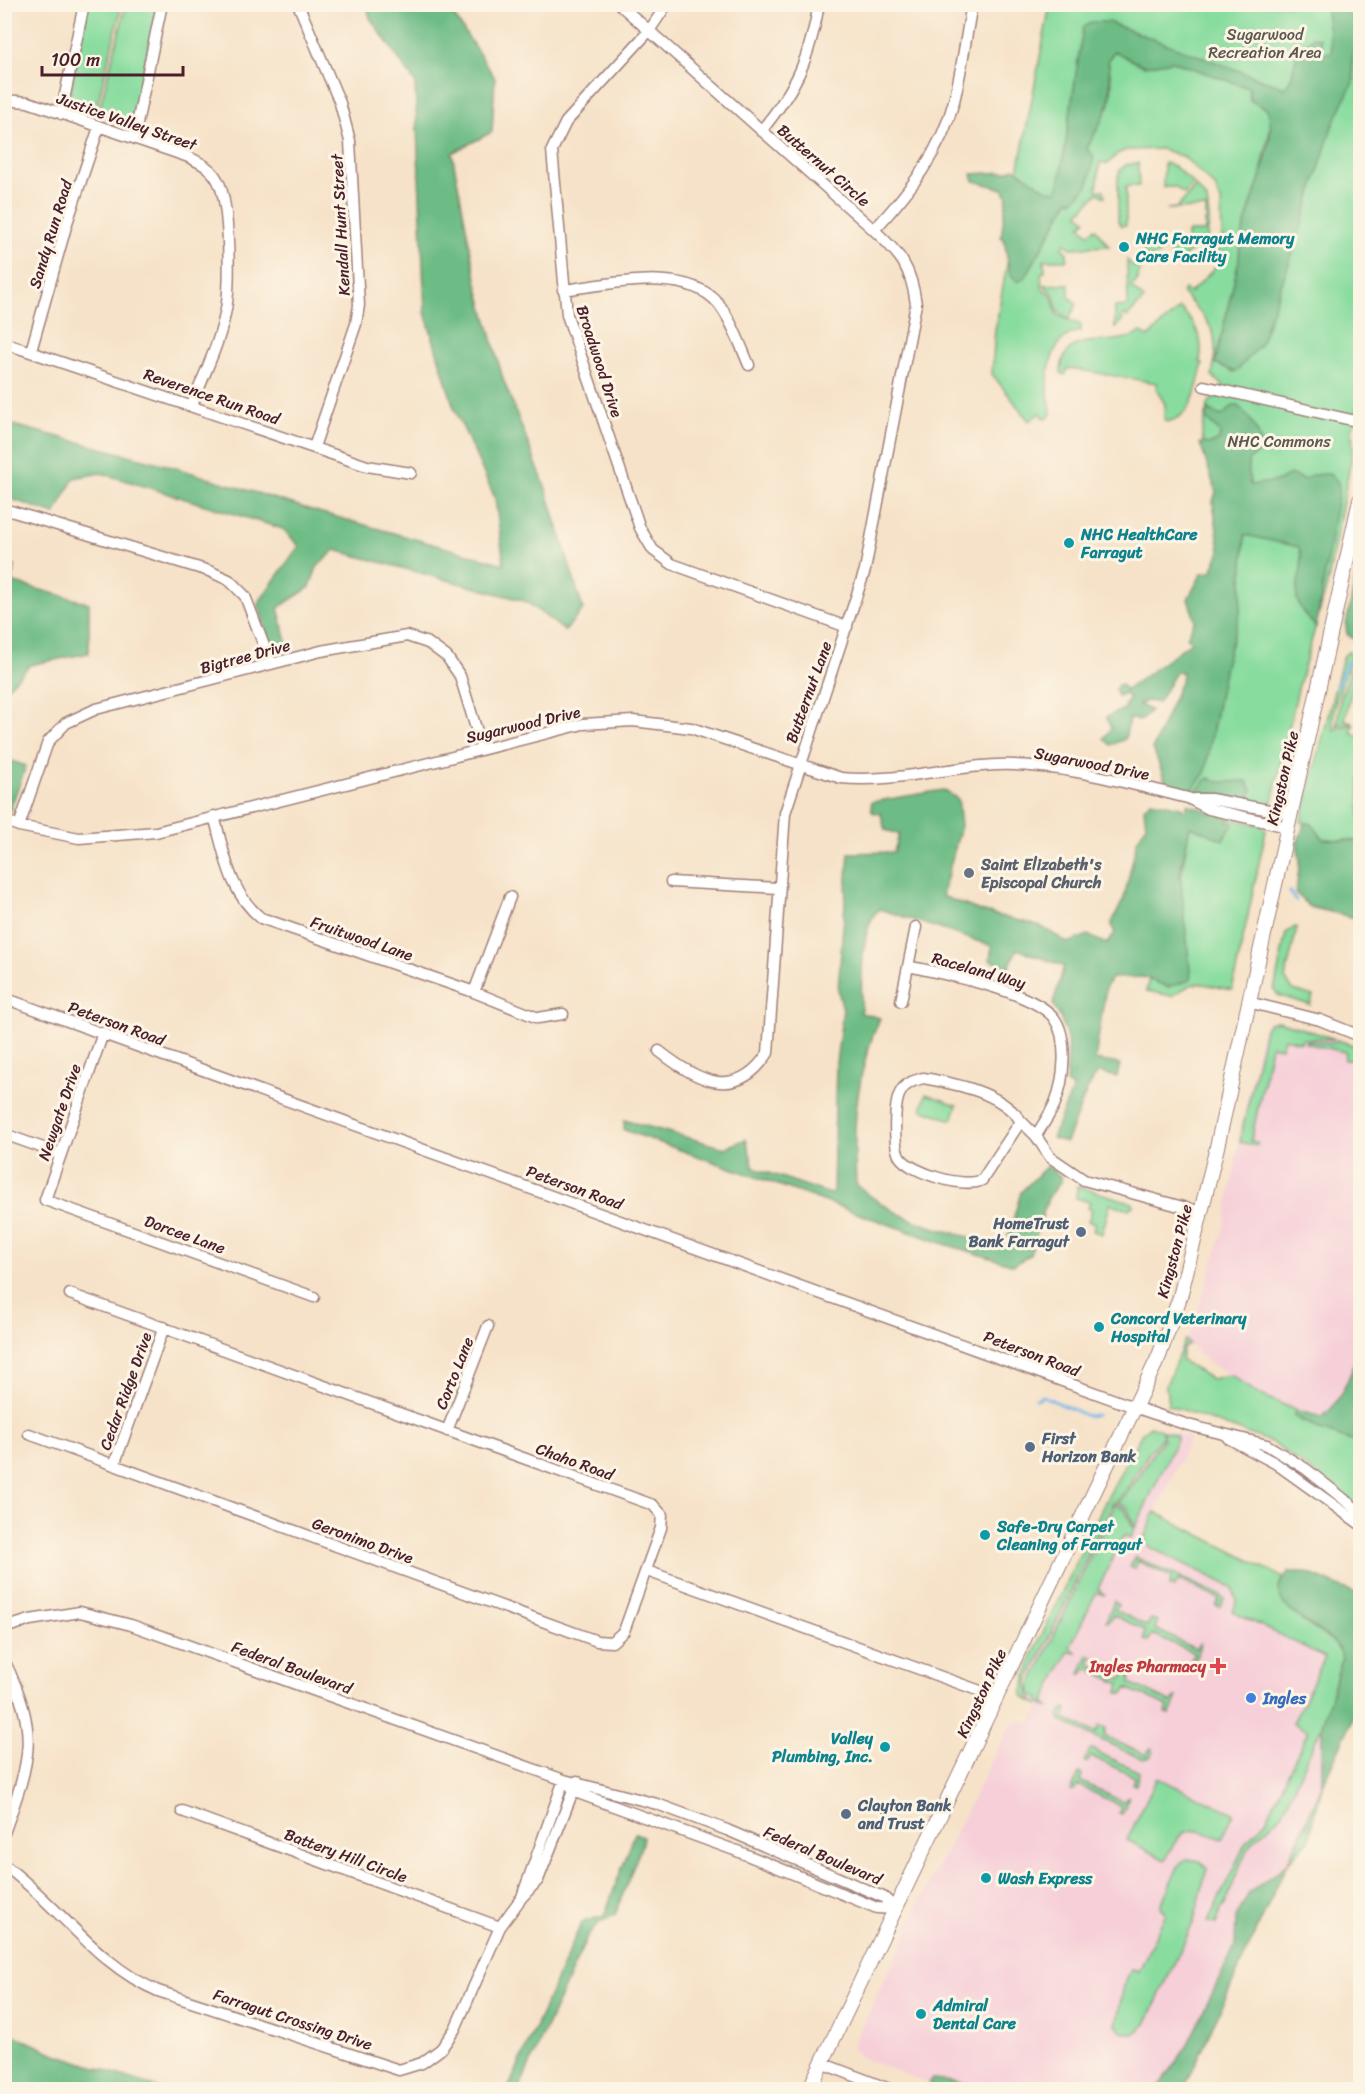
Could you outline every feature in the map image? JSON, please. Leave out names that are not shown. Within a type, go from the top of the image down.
[{"type":"main road","name":"Kingston Pike","points":[[809,2090],[1158,1356],[1180,1297],[1360,500]]},
{"type":"street","points":[[61,114],[84,4]]},
{"type":"street","points":[[134,138],[162,4]]},
{"type":"street","name":"Kendall Hunt Street","points":[[298,4],[340,103],[350,141],[359,305],[356,324],[314,447]]},
{"type":"street","name":"Butternut Circle","points":[[619,4],[874,230],[914,184],[943,132],[954,102],[972,4]]},
{"type":"street","name":"Broadwood Drive","points":[[667,4],[649,31],[566,122],[552,150],[567,315],[640,528],[653,550],[672,564],[847,627]]},
{"type":"street","points":[[761,131],[784,102],[803,69],[819,4]]},
{"type":"street","name":"Justice Valley Street","points":[[4,100],[28,102],[134,138],[199,162],[214,175],[223,196],[228,282],[225,315],[192,405]]},
{"type":"street","name":"Sandy Run Road","points":[[31,351],[67,223],[99,127]]},
{"type":"street","name":"Butternut Lane","points":[[659,1051],[684,1071],[717,1083],[740,1081],[757,1070],[768,1053],[772,1032],[778,888],[785,813],[799,764],[847,627],[875,527],[916,304],[912,279],[900,255],[874,230]]},
{"type":"street","points":[[563,290],[665,280],[691,285],[717,302],[732,327],[749,365]]},
{"type":"street","name":"Reverence Run Road","points":[[4,343],[367,466],[411,473]]},
{"type":"street","points":[[1204,386],[1360,422]]},
{"type":"street","points":[[4,509],[209,571],[229,580],[245,596],[271,664]]},
{"type":"street","name":"Bigtree Drive","points":[[18,826],[48,742],[66,723],[96,709],[321,651],[407,636],[428,643],[447,657],[460,676],[482,748]]},
{"type":"street","name":"Sugarwood Drive","points":[[4,820],[18,826],[79,838],[156,832],[584,724],[633,721],[691,728],[842,778],[867,780],[997,765],[1039,766],[1289,821]]},
{"type":"street","name":"Fruitwood Lane","points":[[214,816],[232,879],[244,904],[261,918],[474,992],[538,1018],[562,1014]]},
{"type":"street","points":[[671,882],[778,888]]},
{"type":"street","points":[[474,992],[510,897]]},
{"type":"street","points":[[901,1001],[916,927]]},
{"type":"street","name":"Raceland Way","points":[[908,966],[1023,997],[1047,1011],[1054,1018],[1060,1029],[1063,1059],[1060,1084],[1055,1103],[1036,1136]]},
{"type":"street","name":"Peterson Road","points":[[4,998],[1134,1407],[1222,1434],[1249,1438],[1268,1445],[1306,1469],[1342,1503]]},
{"type":"street","points":[[1248,1002],[1320,1020],[1360,1036]]},
{"type":"street","name":"Newgate Drive","points":[[45,1200],[103,1034]]},
{"type":"street","points":[[1021,1121],[988,1174],[977,1183],[963,1184],[917,1169],[900,1159],[895,1149],[900,1094],[910,1081],[923,1078],[943,1081],[997,1099],[1013,1110],[1036,1136],[1050,1157],[1084,1180],[1201,1212]]},
{"type":"street","points":[[4,1134],[60,1154]]},
{"type":"street","name":"Dorcee Lane","points":[[45,1200],[314,1297]]},
{"type":"street","name":"Chaho Road","points":[[70,1294],[653,1505],[662,1515],[661,1528],[647,1571]]},
{"type":"street","name":"Corto Lane","points":[[447,1431],[488,1326]]},
{"type":"street","name":"Cedar Ridge Drive","points":[[114,1465],[164,1327]]},
{"type":"street","name":"Geronimo Drive","points":[[29,1434],[597,1641],[612,1642],[624,1631],[647,1571]]},
{"type":"street","points":[[1342,1503],[1360,1512]]},
{"type":"street","points":[[1342,1503],[1360,1524]]},
{"type":"street","points":[[647,1571],[997,1697]]},
{"type":"street","name":"Federal Boulevard","points":[[4,1628],[30,1620],[80,1612],[131,1625],[564,1780],[877,1908],[897,1909]]},
{"type":"street","points":[[4,1660],[27,1716],[29,1738],[27,1762],[4,1833]]},
{"type":"street","name":"Farragut Crossing Drive","points":[[554,1825],[564,1780]]},
{"type":"street","name":"Federal Boulevard","points":[[576,1786],[657,1804],[727,1830],[883,1896],[897,1909]]},
{"type":"street","name":"Farragut Crossing Drive","points":[[4,1865],[25,1880],[108,1961],[131,1979],[158,1991],[399,2070],[422,2063],[441,2049],[455,2028],[500,1928],[522,1897],[554,1825],[576,1786]]},
{"type":"street","name":"Battery Hill Circle","points":[[182,1811],[500,1928]]},
{"type":"street","points":[[821,2063],[892,2090]]},
{"type":"shaded area","points":[[1277,1019],[1360,1046],[1360,1346],[1356,1362],[1330,1412],[1322,1417],[1295,1410],[1257,1393],[1206,1360],[1185,1340],[1192,1331],[1225,1223],[1241,1128],[1262,1031],[1266,1023]]},
{"type":"shaded area","points":[[1161,1428],[1190,1438],[1156,1512],[1282,1577],[1278,1592],[1335,1643],[1322,1741],[1322,1795],[1309,1841],[1290,1862],[1249,1893],[1236,1918],[1235,1945],[1186,2048],[1157,2089],[984,2090],[954,2081],[933,2079],[928,2083],[860,2057],[852,2048],[853,2045],[908,1931],[907,1927],[1009,1727],[1016,1722],[1032,1723],[1040,1705],[1032,1701],[1028,1693],[1035,1669],[1108,1513],[1125,1494],[1149,1454],[1164,1437]]},
{"type":"green space","points":[[88,5],[122,5],[95,113],[68,103]]},
{"type":"green space","points":[[126,5],[158,5],[131,125],[98,114]]},
{"type":"green space","points":[[367,5],[447,5],[495,78],[492,132],[452,153],[477,284],[503,379],[546,489],[583,609],[565,631],[525,601],[335,550],[317,567],[310,587],[278,608],[289,649],[272,652],[258,603],[299,546],[283,529],[101,473],[74,478],[55,514],[5,497],[5,423],[163,464],[315,511],[504,564],[495,498],[454,408],[425,312],[415,82],[370,18]]},
{"type":"green space","points":[[1050,5],[1360,5],[1360,406],[1357,409],[1352,432],[1353,449],[1327,585],[1298,689],[1272,802],[1267,805],[1190,792],[1225,551],[1224,501],[1204,454],[1202,433],[1208,404],[1213,398],[1219,397],[1223,385],[1212,376],[1215,348],[1212,330],[1201,313],[1182,292],[1185,289],[1190,293],[1219,264],[1214,258],[1222,240],[1221,201],[1215,187],[1184,157],[1161,149],[1126,150],[1117,154],[1108,164],[1100,162],[1097,190],[1104,190],[1105,197],[1098,193],[1079,213],[1086,220],[1080,226],[1088,234],[1095,228],[1109,246],[1071,248],[1065,243],[1062,247],[1067,253],[1067,260],[1044,260],[1045,272],[1041,273],[1042,288],[1051,295],[1057,315],[1081,325],[1081,331],[1064,339],[1053,354],[1048,374],[1050,416],[1045,419],[1040,413],[1029,421],[992,374],[995,330],[1008,259],[1010,274],[1026,276],[1068,202],[1087,148],[1110,104],[1112,84],[1108,60],[1114,51],[1143,66],[1172,61],[1249,88],[1250,100],[1267,109],[1272,121],[1261,173],[1291,95],[1092,28],[1063,195],[1016,182]]},
{"type":"green space","points":[[1325,5],[1351,5],[1360,16],[1360,36],[1353,51],[1354,80],[1331,129],[1297,241],[1260,345],[1238,370],[1234,372],[1215,363],[1239,260],[1245,223],[1269,141],[1270,124],[1267,109],[1250,100],[1249,88],[1172,61],[1144,66],[1114,51],[1108,60],[1110,98],[1108,107],[1087,148],[1094,158],[1088,186],[1073,201],[1069,199],[1026,276],[1018,282],[1010,274],[1004,239],[1001,237],[1007,196],[1003,189],[974,181],[972,174],[1007,172],[1014,168],[1047,190],[1056,191],[1059,187],[1083,27],[1092,22],[1108,22],[1285,88],[1291,78],[1297,54],[1313,37],[1320,38],[1322,54],[1332,52]]},
{"type":"green space","points":[[1138,163],[1139,186],[1126,186],[1126,225],[1122,226],[1118,221],[1120,170],[1126,165]]},
{"type":"green space","points":[[1164,163],[1174,166],[1194,184],[1184,194],[1175,187],[1163,187]]},
{"type":"green space","points":[[1196,186],[1207,200],[1209,218],[1206,218],[1206,208],[1167,209],[1177,208]]},
{"type":"green space","points":[[1209,220],[1206,246],[1204,248],[1198,243],[1180,262],[1165,248],[1157,256],[1148,258],[1140,246],[1187,245],[1187,232],[1205,232],[1205,221]]},
{"type":"green space","points":[[1127,260],[1134,267],[1137,265],[1139,267],[1138,280],[1131,287],[1144,299],[1127,317],[1124,315],[1121,318],[1123,320],[1115,328],[1115,307],[1128,306]]},
{"type":"green space","points":[[1069,284],[1069,297],[1077,304],[1069,319],[1058,312],[1053,294],[1044,285]]},
{"type":"green space","points":[[1180,308],[1198,332],[1201,346],[1200,362],[1203,363],[1193,400],[1183,414],[1176,419],[1166,422],[1164,420],[1165,404],[1156,389],[1157,383],[1068,368],[1065,375],[1061,373],[1064,358],[1070,349],[1080,344],[1117,340],[1141,332],[1148,337]]},
{"type":"green space","points":[[1233,406],[1238,406],[1247,415],[1260,439],[1261,450],[1248,461],[1250,485],[1279,481],[1290,474],[1304,480],[1311,475],[1330,474],[1338,482],[1339,489],[1316,627],[1298,604],[1296,595],[1301,570],[1299,547],[1245,535],[1240,613],[1225,665],[1205,773],[1192,790],[1167,786],[1153,748],[1181,681],[1182,672],[1176,672],[1158,703],[1147,701],[1139,705],[1150,710],[1142,720],[1129,719],[1125,739],[1111,745],[1104,739],[1111,728],[1106,717],[1126,708],[1125,704],[1130,700],[1125,693],[1118,696],[1115,690],[1118,685],[1121,684],[1126,690],[1191,642],[1187,637],[1195,620],[1188,599],[1202,573],[1211,572],[1220,551],[1213,502],[1216,492],[1200,443],[1211,444],[1219,440],[1220,432],[1205,418],[1208,410],[1222,416]]},
{"type":"green space","points":[[1360,558],[1360,644],[1347,634],[1346,625]]},
{"type":"green space","points":[[5,563],[15,566],[11,582],[89,603],[89,653],[30,665],[5,690]]},
{"type":"green space","points":[[1349,651],[1352,655],[1336,702],[1333,721],[1334,731],[1337,728],[1354,724],[1351,732],[1360,737],[1360,841],[1323,839],[1312,824],[1301,822],[1343,657]]},
{"type":"green space","points":[[1355,659],[1359,661],[1360,679],[1354,678],[1345,720],[1353,722],[1337,725],[1340,700]]},
{"type":"green space","points":[[5,759],[26,766],[10,810],[5,814]]},
{"type":"green space","points":[[1208,778],[1220,782],[1247,781],[1252,790],[1249,801],[1195,792]]},
{"type":"green space","points":[[943,790],[958,799],[961,826],[942,896],[980,911],[1040,926],[1068,943],[1088,935],[1106,944],[1115,933],[1111,925],[1124,898],[1137,841],[1146,825],[1144,808],[1151,801],[1182,807],[1181,809],[1186,810],[1187,804],[1229,818],[1228,822],[1234,823],[1223,840],[1190,826],[1180,873],[1191,980],[1168,987],[1144,977],[1111,978],[1106,987],[1095,1060],[1120,1064],[1117,1077],[1098,1072],[1087,1090],[1066,1142],[1052,1138],[1073,1088],[1066,1083],[1068,1061],[1066,1033],[1053,1004],[1064,966],[1017,949],[1009,968],[990,960],[992,946],[880,909],[873,916],[868,927],[863,957],[861,1013],[880,1018],[866,1058],[858,1099],[855,1141],[856,1184],[873,1198],[908,1218],[945,1231],[1006,1246],[1021,1192],[1047,1166],[1060,1176],[1061,1181],[1048,1198],[1030,1255],[1014,1265],[941,1243],[624,1130],[624,1120],[725,1148],[746,1139],[754,1168],[830,1194],[833,1192],[836,1063],[843,1009],[838,990],[849,853],[894,852],[899,834],[885,830],[881,814],[872,812],[871,802]]},
{"type":"green space","points":[[1229,818],[1259,825],[1266,830],[1232,990],[1199,983],[1190,985],[1172,996],[1146,991],[1149,979],[1168,987],[1190,826],[1233,823],[1228,822]]},
{"type":"green space","points":[[1305,823],[1312,824],[1323,839],[1360,841],[1360,919],[1310,907],[1296,893],[1300,859],[1297,844]]},
{"type":"green space","points":[[1297,928],[1285,979],[1293,990],[1313,996],[1310,1005],[1278,995],[1274,990],[1286,933]]},
{"type":"green space","points":[[1278,1021],[1335,1039],[1302,1039],[1301,1042],[1284,1038],[1281,1048],[1271,1046],[1251,1141],[1258,1143],[1256,1146],[1240,1142],[1265,1029],[1269,1023]]},
{"type":"green space","points":[[1337,1040],[1356,1046],[1353,1060],[1344,1060],[1345,1052],[1305,1043],[1306,1041],[1335,1043]]},
{"type":"green space","points":[[926,1094],[957,1105],[952,1120],[921,1109]]},
{"type":"green space","points":[[1077,1186],[1133,1203],[1133,1206],[1128,1209],[1110,1204],[1102,1234],[1093,1231],[1095,1223],[1088,1221],[1092,1210],[1088,1208],[1090,1202],[1076,1198]]},
{"type":"green space","points":[[1185,1340],[1189,1344],[1183,1349],[1181,1360],[1211,1379],[1231,1375],[1257,1393],[1295,1410],[1294,1416],[1300,1420],[1360,1444],[1360,1507],[1271,1442],[1168,1405],[1166,1385]]},
{"type":"green space","points":[[1360,1346],[1360,1444],[1323,1431],[1294,1416],[1295,1410],[1322,1417],[1328,1412],[1346,1385]]},
{"type":"green space","points":[[1150,1426],[1161,1430],[1163,1436],[1148,1454],[1125,1492],[1112,1504],[1028,1682],[1029,1699],[1039,1705],[1026,1699],[1022,1694],[1032,1656],[1104,1504],[1142,1433]]},
{"type":"green space","points":[[1163,1431],[1176,1435],[1177,1439],[1135,1528],[1127,1507],[1117,1502],[1136,1481],[1163,1440]]},
{"type":"green space","points":[[1115,1504],[1125,1509],[1134,1530],[1131,1538],[1124,1535],[1098,1589],[1105,1595],[1096,1593],[1070,1647],[1077,1653],[1068,1652],[1044,1703],[1050,1708],[1040,1703],[1040,1699],[1035,1696],[1032,1698],[1030,1687]]},
{"type":"green space","points":[[1155,1512],[1282,1577],[1278,1592],[1302,1621],[1335,1643],[1342,1658],[1322,1726],[1282,1814],[1252,1842],[1241,1863],[1225,1905],[1220,1910],[1216,1924],[1208,1922],[1246,1842],[1267,1819],[1308,1731],[1293,1723],[1325,1657],[1233,1612],[1237,1600],[1232,1587],[1149,1547],[1144,1538]]},
{"type":"green space","points":[[1135,1557],[1221,1596],[1224,1599],[1220,1607],[1216,1606],[1219,1599],[1179,1580],[1174,1587],[1170,1586],[1171,1577],[1138,1561],[1135,1568],[1130,1567]]},
{"type":"green space","points":[[1289,1572],[1305,1572],[1360,1595],[1360,1703],[1322,1786],[1322,1726],[1342,1658],[1333,1641],[1291,1612],[1283,1603],[1279,1593],[1280,1583]]},
{"type":"green space","points":[[1114,1601],[1118,1604],[1115,1610],[1147,1626],[1151,1619],[1157,1621],[1155,1629],[1195,1649],[1201,1642],[1195,1660],[1191,1660],[1194,1653],[1153,1634],[1148,1641],[1144,1640],[1145,1630],[1113,1615],[1109,1621],[1106,1621]]},
{"type":"green space","points":[[1088,1655],[1092,1656],[1089,1664],[1122,1679],[1125,1673],[1131,1675],[1130,1683],[1170,1702],[1177,1696],[1170,1714],[1166,1713],[1168,1706],[1127,1688],[1123,1694],[1118,1693],[1120,1684],[1087,1668],[1083,1674],[1080,1674]]},
{"type":"green space","points":[[1065,1708],[1067,1709],[1064,1718],[1096,1733],[1100,1726],[1106,1728],[1104,1736],[1145,1755],[1151,1748],[1153,1751],[1150,1757],[1142,1759],[1061,1721],[1059,1716]]},
{"type":"green space","points":[[1093,1750],[1139,1772],[1136,1785],[1133,1784],[1135,1777],[1091,1756],[1088,1762],[1084,1762],[1089,1751]]},
{"type":"green space","points":[[1079,1773],[1082,1774],[1080,1781],[1123,1802],[1129,1796],[1122,1814],[1119,1813],[1121,1806],[1078,1785],[1074,1791],[1071,1791]]},
{"type":"green space","points":[[1157,1778],[1234,1813],[1222,1839],[1200,1832],[1187,1832],[1176,1840],[1165,1860],[1127,1840]]},
{"type":"green space","points":[[1322,1786],[1309,1841],[1287,1864]]},
{"type":"green space","points":[[635,1833],[643,1836],[642,1844],[615,1915],[600,1922],[587,1937],[519,2089],[508,2089],[582,1922],[604,1916]]},
{"type":"green space","points":[[1187,1859],[1200,1861],[1207,1868],[1194,1921],[1146,2024],[1134,2034],[1122,2032],[1116,2025],[1124,1986],[1131,1969],[1139,1971],[1166,1913],[1160,1907],[1178,1867]]},
{"type":"green space","points":[[1287,1864],[1184,2089],[1157,2089],[1186,2048],[1235,1946],[1236,1918],[1249,1893]]},
{"type":"green space","points":[[5,2031],[53,2053],[162,2089],[5,2089]]},
{"type":"green space","points":[[932,2079],[954,2081],[984,2089],[937,2089],[928,2083]]},
{"type":"waterway","points":[[1337,686],[1347,662]]},
{"type":"waterway","points":[[1290,892],[1296,901]]},
{"type":"waterway","points":[[1036,1399],[1043,1396],[1087,1416],[1096,1415]]},
{"type":"place","name":"NHC Farragut Memory Care Facility","points":[[1124,247]]},
{"type":"place","name":"NHC HealthCare Farragut","points":[[1069,543]]},
{"type":"place","name":"Saint Elizabeth's Episcopal Church","points":[[969,873]]},
{"type":"place","name":"HomeTrust Bank Farragut","points":[[1081,1232]]},
{"type":"place","name":"Concord Veterinary Hospital","points":[[1099,1327]]},
{"type":"place","name":"First Horizon Bank","points":[[1030,1447]]},
{"type":"place","name":"Safe-Dry Carpet Cleaning of Farragut","points":[[985,1535]]},
{"type":"place","name":"Ingles Pharmacy","points":[[1218,1666]]},
{"type":"place","name":"Ingles","points":[[1251,1698]]},
{"type":"place","name":"Valley Plumbing, Inc.","points":[[885,1747]]},
{"type":"place","name":"Clayton Bank and Trust","points":[[846,1814]]},
{"type":"place","name":"Wash Express","points":[[986,1878]]},
{"type":"place","name":"Admiral Dental Care","points":[[921,2014]]},
{"type":"park label","name":"Sugarwood Recreation Area","points":[[1265,43]]},
{"type":"park label","name":"NHC Commons","points":[[1279,441]]}]
